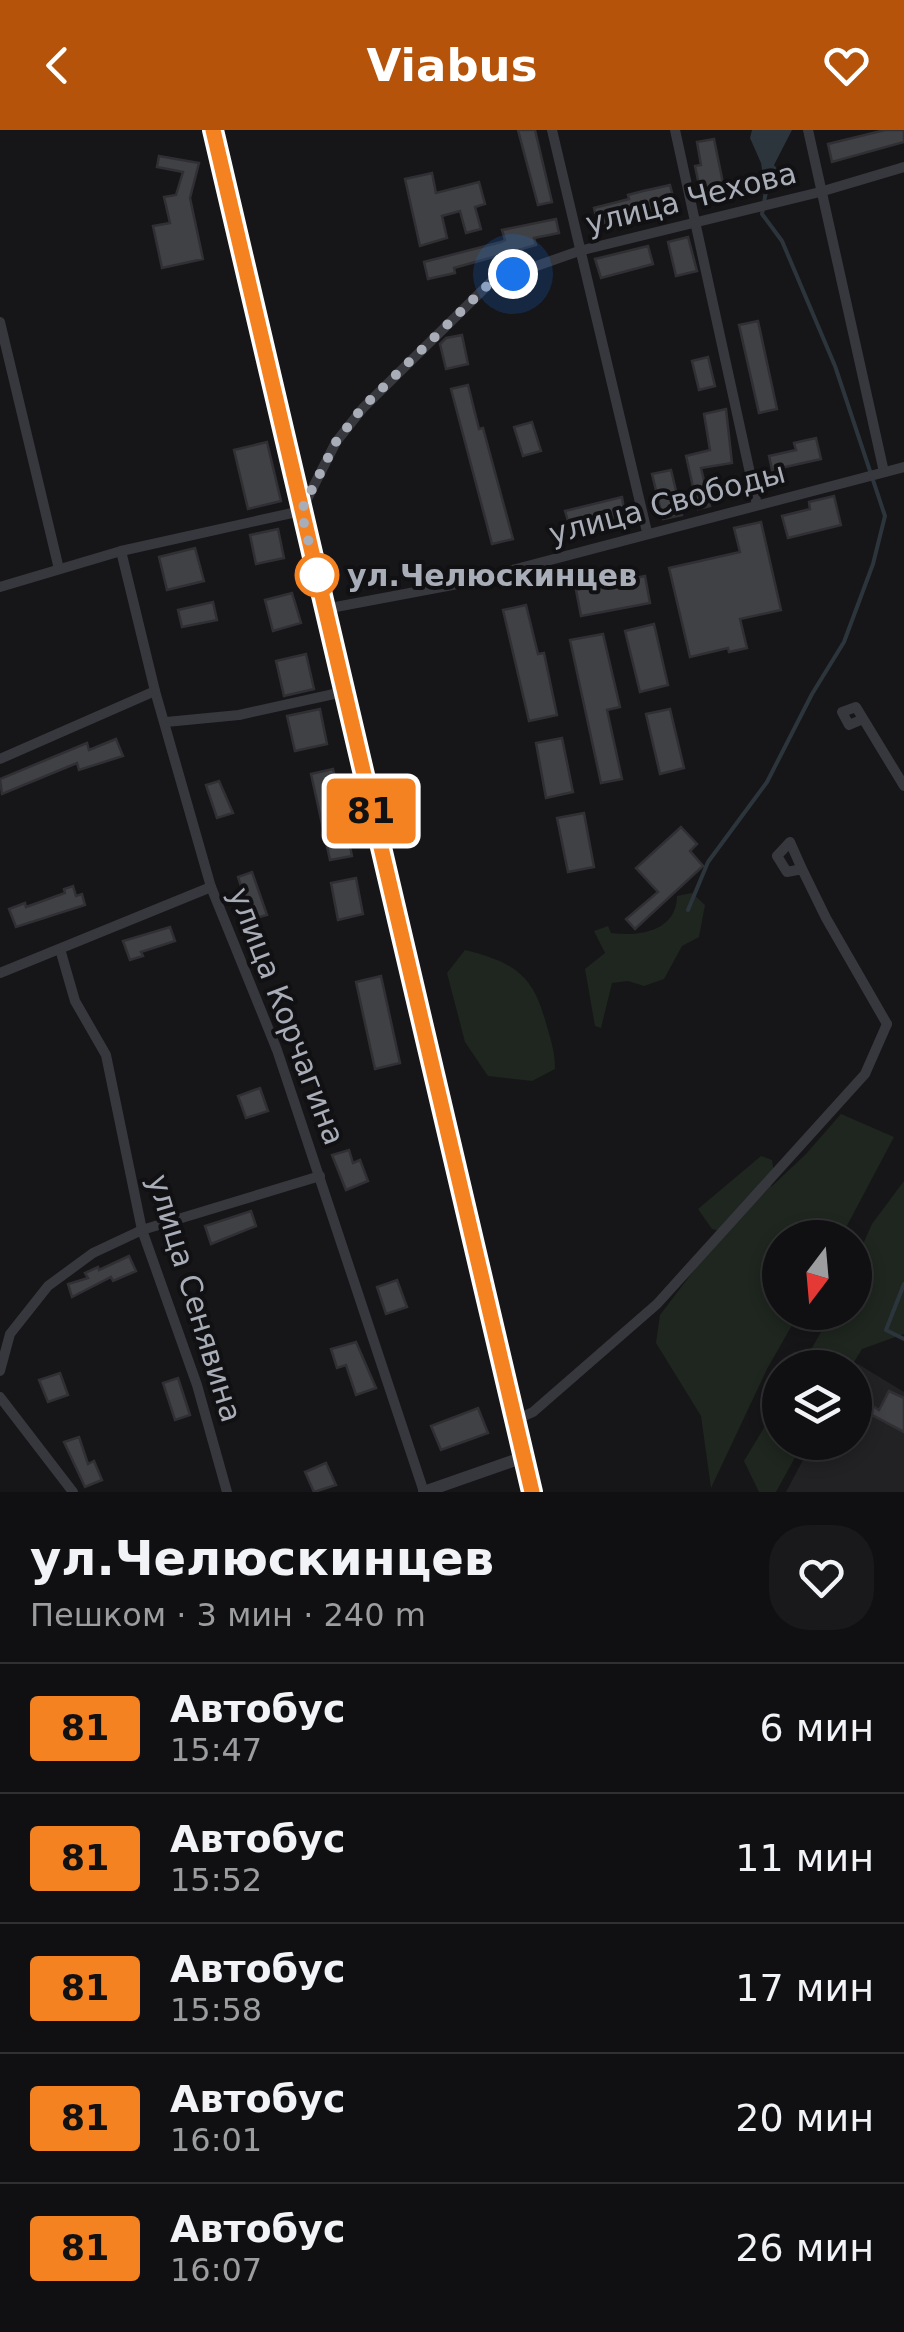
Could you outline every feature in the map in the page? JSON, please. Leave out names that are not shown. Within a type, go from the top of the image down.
[{"type":"main road","points":[[213,130],[532,1492]]},
{"type":"street","points":[[552,130],[647,532]]},
{"type":"street","points":[[675,130],[757,504]]},
{"type":"street","points":[[808,130],[884,472]]},
{"type":"street","name":"улица Чехова","points":[[301,511],[336,442],[362,408],[491,282],[579,251],[820,192],[904,166]]},
{"type":"street","points":[[0,322],[59,570]]},
{"type":"street","name":"улица Свободы","points":[[325,608],[462,583],[904,468]]},
{"type":"street","points":[[0,587],[121,551],[301,511]]},
{"type":"street","name":"улица Корчагина","points":[[121,551],[155,691],[211,887],[277,1050],[424,1492]]},
{"type":"street","points":[[0,759],[155,691]]},
{"type":"street","points":[[166,722],[238,715],[344,692]]},
{"type":"street","points":[[863,719],[904,786]]},
{"type":"street","points":[[802,870],[888,1024]]},
{"type":"street","points":[[0,973],[211,887]]},
{"type":"street","name":"улица Сенявина","points":[[60,949],[75,1001],[106,1055],[142,1230],[197,1385],[227,1492]]},
{"type":"street","points":[[888,1024],[904,1021]]},
{"type":"street","points":[[515,1420],[533,1412],[658,1304],[865,1074],[888,1024]]},
{"type":"street","points":[[0,1372],[10,1334],[48,1286],[92,1253],[142,1230],[320,1176]]},
{"type":"street","points":[[0,1397],[73,1492]]},
{"type":"street","points":[[424,1492],[524,1457]]},
{"type":"shaded area","points":[[752,130],[792,130],[774,165],[780,181],[771,185],[764,182],[750,138]]},
{"type":"shaded area","points":[[692,893],[705,905],[699,937],[682,946],[664,979],[644,986],[628,981],[612,983],[601,1028],[595,1026],[585,969],[605,953],[594,931],[608,926],[611,933],[622,934],[654,929],[671,917],[677,896]]},
{"type":"shaded area","points":[[465,950],[508,965],[527,982],[541,1006],[555,1069],[532,1081],[488,1076],[465,1042],[447,973]]},
{"type":"shaded area","points":[[841,1114],[894,1137],[850,1220],[762,1220],[762,1330],[789,1330],[778,1350],[762,1350],[762,1380],[711,1488],[701,1416],[656,1343],[660,1315],[723,1232],[712,1229],[698,1209],[761,1156],[772,1160],[771,1187]]},
{"type":"shaded area","points":[[904,1181],[904,1334],[861,1350],[811,1350],[822,1330],[872,1330],[872,1224]]},
{"type":"shaded area","points":[[872,1373],[904,1392],[904,1492],[786,1492],[803,1460],[872,1460]]},
{"type":"shaded area","points":[[762,1431],[762,1460],[794,1460],[776,1492],[759,1492],[744,1461]]},
{"type":"building","points":[[518,130],[535,130],[552,202],[538,205]]},
{"type":"building","points":[[885,130],[904,130],[904,142],[832,162],[828,144]]},
{"type":"building","points":[[714,139],[724,188],[701,194],[695,166],[701,165],[697,142]]},
{"type":"building","points":[[159,156],[199,163],[190,198],[203,259],[162,268],[153,226],[170,223],[164,197],[176,195],[183,172],[157,167]]},
{"type":"building","points":[[432,173],[436,193],[479,182],[485,204],[475,207],[481,229],[466,233],[460,211],[442,216],[447,238],[420,246],[405,179]]},
{"type":"building","points":[[670,185],[675,204],[598,225],[594,208]]},
{"type":"building","points":[[556,219],[559,233],[534,238],[536,245],[428,279],[424,262],[501,242],[505,240],[502,230]]},
{"type":"building","points":[[688,237],[697,271],[676,276],[668,242]]},
{"type":"building","points":[[648,246],[653,264],[601,278],[595,259]]},
{"type":"building","points":[[758,321],[777,409],[759,413],[739,325]]},
{"type":"building","points":[[462,335],[468,364],[446,369],[440,344],[446,338]]},
{"type":"building","points":[[708,357],[715,386],[699,390],[692,361]]},
{"type":"building","points":[[468,385],[513,539],[492,544],[451,389]]},
{"type":"building","points":[[726,409],[732,463],[701,468],[710,506],[698,509],[686,456],[710,450],[704,414]]},
{"type":"building","points":[[532,422],[541,451],[523,456],[514,427]]},
{"type":"building","points":[[816,438],[821,459],[772,470],[769,456],[796,450],[794,443]]},
{"type":"building","points":[[267,442],[281,501],[248,509],[234,450]]},
{"type":"building","points":[[671,470],[682,515],[663,519],[652,474]]},
{"type":"building","points":[[834,496],[841,525],[788,538],[782,516],[810,509],[809,502]]},
{"type":"building","points":[[622,497],[625,516],[587,523],[589,529],[572,534],[565,511]]},
{"type":"building","points":[[761,522],[781,610],[740,619],[747,648],[690,657],[669,568],[740,552],[734,528]]},
{"type":"building","points":[[278,529],[284,558],[256,564],[250,535]]},
{"type":"building","points":[[195,548],[204,581],[167,590],[159,557]]},
{"type":"building","points":[[645,576],[650,603],[581,616],[576,590]]},
{"type":"building","points":[[292,593],[301,623],[273,631],[265,600]]},
{"type":"building","points":[[213,602],[217,620],[182,627],[178,610]]},
{"type":"building","points":[[526,605],[538,654],[544,653],[557,715],[529,721],[503,610]]},
{"type":"building","points":[[654,624],[668,685],[640,692],[625,631]]},
{"type":"building","points":[[603,634],[620,707],[607,710],[622,779],[601,783],[570,640]]},
{"type":"building","points":[[306,654],[314,689],[284,696],[276,661]]},
{"type":"building","points":[[320,709],[327,744],[295,751],[287,716]]},
{"type":"building","points":[[670,709],[684,768],[660,774],[646,714]]},
{"type":"building","points":[[562,738],[573,792],[546,798],[536,743]]},
{"type":"building","points":[[116,739],[123,756],[79,770],[77,763],[2,794],[0,779],[87,743],[89,750]]},
{"type":"building","points":[[333,769],[352,856],[330,860],[311,774]]},
{"type":"building","points":[[219,781],[233,813],[217,818],[206,785]]},
{"type":"building","points":[[584,813],[594,867],[568,872],[557,818]]},
{"type":"building","points":[[681,827],[697,844],[690,851],[703,866],[635,929],[626,919],[658,892],[636,868]]},
{"type":"building","points":[[252,872],[267,915],[252,919],[238,877]]},
{"type":"building","points":[[356,878],[363,914],[338,920],[331,883]]},
{"type":"building","points":[[73,886],[76,896],[82,894],[85,905],[16,927],[9,909],[65,893],[64,889]]},
{"type":"building","points":[[170,927],[175,941],[141,952],[143,956],[130,960],[123,941]]},
{"type":"building","points":[[381,976],[400,1063],[375,1069],[356,982]]},
{"type":"building","points":[[260,1088],[268,1111],[246,1118],[238,1096]]},
{"type":"building","points":[[349,1150],[353,1163],[360,1160],[368,1181],[346,1190],[332,1155]]},
{"type":"building","points":[[251,1211],[256,1226],[211,1244],[205,1226]]},
{"type":"building","points":[[129,1256],[136,1271],[113,1281],[111,1277],[72,1297],[68,1284]]},
{"type":"building","points":[[397,1280],[407,1307],[386,1314],[377,1287]]},
{"type":"building","points":[[356,1342],[376,1388],[356,1395],[346,1365],[337,1368],[331,1349]]},
{"type":"building","points":[[60,1373],[68,1395],[48,1402],[39,1380]]},
{"type":"building","points":[[178,1378],[190,1415],[175,1420],[163,1383]]},
{"type":"building","points":[[889,1391],[904,1398],[904,1432],[872,1415],[872,1406],[879,1410]]},
{"type":"building","points":[[478,1408],[488,1433],[441,1450],[431,1426]]},
{"type":"building","points":[[79,1437],[88,1464],[94,1461],[102,1480],[85,1487],[64,1442]]},
{"type":"building","points":[[326,1463],[336,1485],[314,1492],[305,1472]]},
{"type":"waterway","points":[[688,910],[708,862],[767,782],[844,642],[873,564],[885,516],[835,366],[782,241],[762,214],[768,180]]},
{"type":"waterway","points":[[904,1284],[886,1330],[904,1339]]},
{"type":"bus line","name":"81","points":[[213,130],[532,1492]]},
{"type":"place","name":"ул.Челюскинцев","points":[[317,575]]},
{"type":"route","points":[[317,575],[319,584],[301,511],[336,442],[362,408],[491,282],[513,274]]}]
